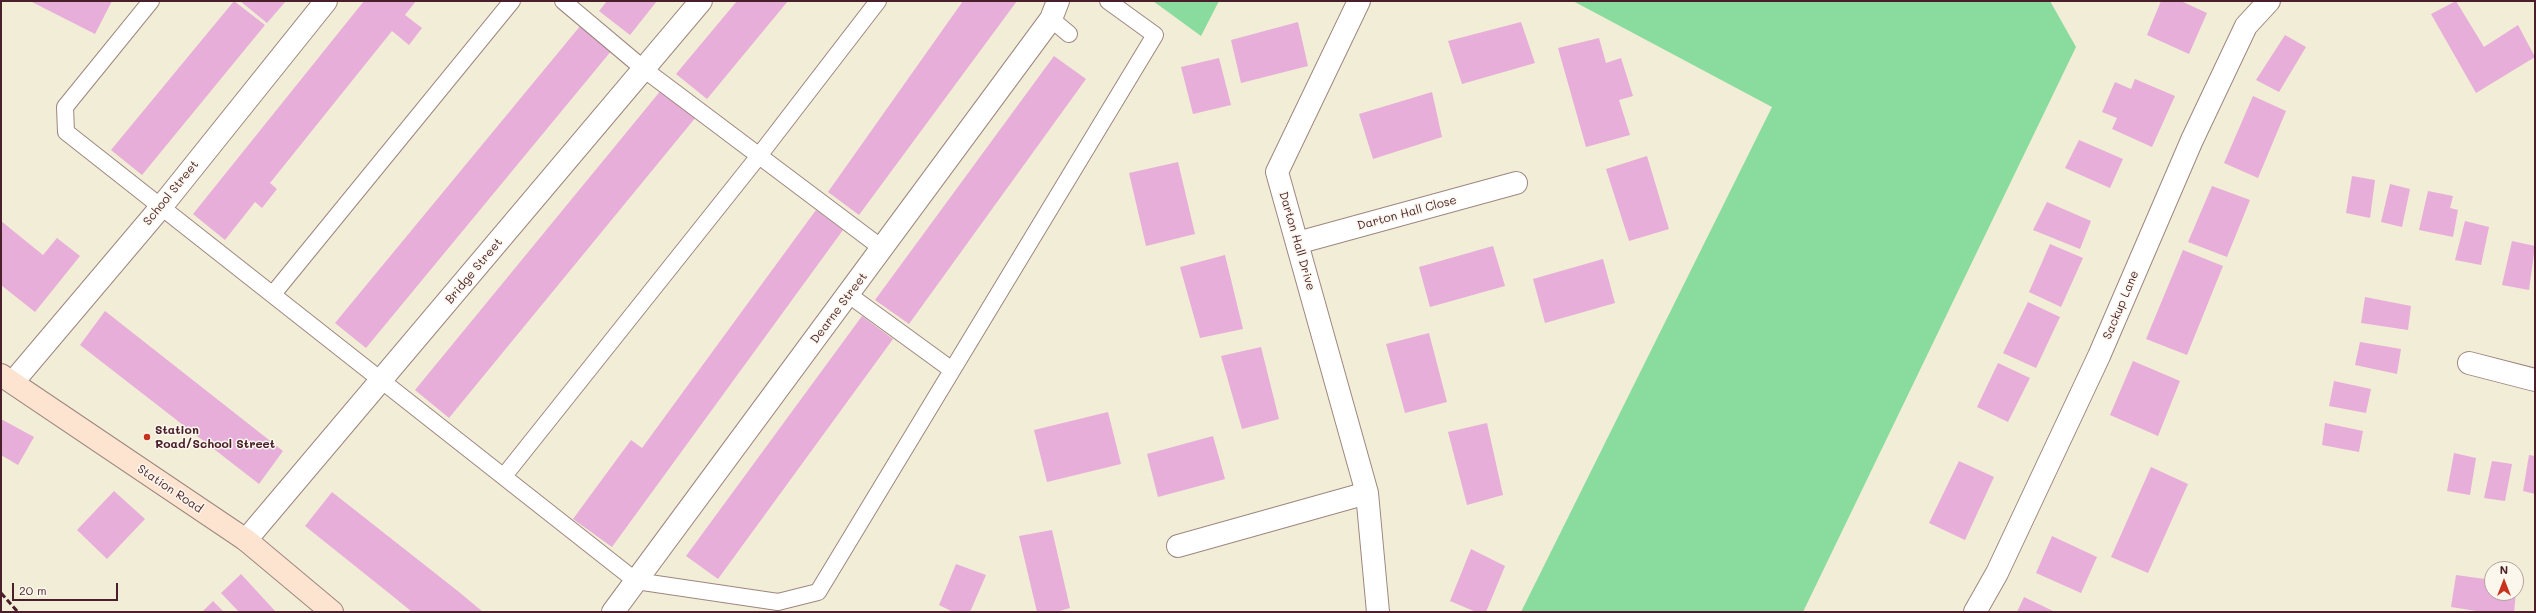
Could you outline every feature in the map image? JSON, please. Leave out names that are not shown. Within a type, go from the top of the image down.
[{"type":"main road","name":"Station Road","points":[[7,378],[246,540],[332,612]]},
{"type":"street","name":"School Street","points":[[7,378],[161,207],[326,1]]},
{"type":"street","name":"Bridge Street","points":[[246,540],[645,70],[701,1]]},
{"type":"street","name":"Darton Hall Drive","points":[[1359,1],[1277,172],[1367,493],[1378,612]]},
{"type":"street","name":"Sackup Lane","points":[[1975,612],[2001,566],[2099,356],[2192,140],[2246,26],[2269,1]]},
{"type":"street","name":"Dearne Street","points":[[613,612],[849,295],[1055,10]]},
{"type":"street","name":"Darton Hall Close","points":[[1297,243],[1516,183]]},
{"type":"street","points":[[2469,363],[2535,380]]},
{"type":"street","points":[[1178,546],[1367,493]]},
{"type":"lane","points":[[151,1],[65,107],[66,132],[636,581],[778,602],[818,592],[952,370],[1127,68],[1155,35],[1108,1]]},
{"type":"lane","points":[[273,294],[512,1]]},
{"type":"lane","points":[[563,1],[645,70],[758,157],[882,249]]},
{"type":"lane","points":[[504,476],[758,157],[878,1]]},
{"type":"lane","points":[[1055,10],[1069,34]]},
{"type":"lane","points":[[849,295],[952,370]]},
{"type":"green space","points":[[1153,1],[1219,1],[1201,36]]},
{"type":"green space","points":[[1573,1],[2050,1],[2076,47],[1803,612],[1521,612],[1772,107]]},
{"type":"building","points":[[30,1],[112,1],[95,34]]},
{"type":"building","points":[[234,1],[265,25],[142,175],[111,150]]},
{"type":"building","points":[[240,1],[286,1],[267,23]]},
{"type":"building","points":[[364,1],[416,1],[405,15],[422,28],[409,45],[392,31],[270,183],[277,189],[262,208],[255,202],[225,240],[193,214]]},
{"type":"building","points":[[607,1],[657,1],[630,35],[599,11]]},
{"type":"building","points":[[737,1],[788,1],[707,99],[676,74]]},
{"type":"building","points":[[963,1],[1017,1],[859,215],[828,192]]},
{"type":"building","points":[[2161,1],[2181,1],[2207,13],[2189,54],[2147,35]]},
{"type":"building","points":[[2456,1],[2484,47],[2518,25],[2535,57],[2476,93],[2431,14]]},
{"type":"building","points":[[1298,22],[1308,66],[1241,83],[1231,40]]},
{"type":"building","points":[[1521,22],[1535,63],[1462,84],[1448,41]]},
{"type":"building","points":[[581,25],[612,50],[366,348],[335,323]]},
{"type":"building","points":[[2285,35],[2306,47],[2279,92],[2256,80]]},
{"type":"building","points":[[1599,38],[1606,63],[1621,58],[1633,96],[1619,100],[1630,135],[1586,147],[1558,48]]},
{"type":"building","points":[[1054,56],[1086,79],[909,324],[875,300]]},
{"type":"building","points":[[1219,58],[1231,105],[1193,114],[1181,67]]},
{"type":"building","points":[[2135,79],[2175,96],[2152,147],[2112,129],[2117,118],[2102,112],[2115,82],[2131,89]]},
{"type":"building","points":[[662,89],[696,117],[449,418],[415,390]]},
{"type":"building","points":[[1432,92],[1442,137],[1373,159],[1359,114]]},
{"type":"building","points":[[2253,96],[2286,111],[2258,178],[2224,163]]},
{"type":"building","points":[[2079,140],[2123,159],[2110,188],[2065,168]]},
{"type":"building","points":[[1647,156],[1669,229],[1629,241],[1606,169]]},
{"type":"building","points":[[1178,162],[1195,234],[1146,246],[1129,173]]},
{"type":"building","points":[[2352,176],[2375,180],[2370,218],[2346,213]]},
{"type":"building","points":[[2390,184],[2410,189],[2402,227],[2381,222]]},
{"type":"building","points":[[2212,186],[2250,200],[2227,257],[2188,242]]},
{"type":"building","points":[[2428,191],[2453,196],[2450,208],[2458,210],[2453,237],[2419,230]]},
{"type":"building","points":[[2047,202],[2091,221],[2080,249],[2033,230]]},
{"type":"building","points":[[816,210],[843,230],[612,547],[573,519],[631,440],[642,448]]},
{"type":"building","points":[[1,221],[43,255],[57,238],[80,256],[35,312],[1,285]]},
{"type":"building","points":[[2465,221],[2489,227],[2481,265],[2455,260]]},
{"type":"building","points":[[2512,241],[2535,246],[2529,290],[2502,285]]},
{"type":"building","points":[[2050,244],[2083,258],[2061,307],[2029,292]]},
{"type":"building","points":[[1493,246],[1505,286],[1430,307],[1419,267]]},
{"type":"building","points":[[2183,250],[2223,266],[2187,355],[2146,339]]},
{"type":"building","points":[[1225,255],[1243,329],[1200,338],[1180,267]]},
{"type":"building","points":[[1603,259],[1615,303],[1545,323],[1533,279]]},
{"type":"building","points":[[2365,297],[2411,306],[2408,330],[2361,323]]},
{"type":"building","points":[[2028,302],[2060,317],[2036,368],[2003,353]]},
{"type":"building","points":[[105,311],[283,451],[259,484],[80,345]]},
{"type":"building","points":[[862,316],[893,339],[718,579],[686,556]]},
{"type":"building","points":[[1429,333],[1447,402],[1405,413],[1386,344]]},
{"type":"building","points":[[2360,342],[2401,349],[2397,374],[2355,365]]},
{"type":"building","points":[[1261,347],[1279,419],[1242,429],[1221,356]]},
{"type":"building","points":[[2133,361],[2180,381],[2158,436],[2110,415]]},
{"type":"building","points":[[1998,363],[2030,378],[2008,422],[1977,407]]},
{"type":"building","points":[[2334,381],[2371,389],[2366,413],[2329,406]]},
{"type":"building","points":[[1108,412],[1121,464],[1047,482],[1034,430]]},
{"type":"building","points":[[1,419],[34,437],[18,465],[1,455]]},
{"type":"building","points":[[1487,423],[1503,495],[1467,505],[1448,432]]},
{"type":"building","points":[[2325,423],[2363,431],[2359,452],[2322,445]]},
{"type":"building","points":[[1213,436],[1225,479],[1158,497],[1147,454]]},
{"type":"building","points":[[2454,453],[2476,458],[2470,495],[2447,491]]},
{"type":"building","points":[[2529,455],[2535,456],[2535,494],[2523,491]]},
{"type":"building","points":[[1959,461],[1994,477],[1965,540],[1929,523]]},
{"type":"building","points":[[2492,461],[2512,464],[2505,501],[2484,498]]},
{"type":"building","points":[[2151,467],[2188,484],[2148,573],[2111,557]]},
{"type":"building","points":[[114,491],[145,519],[107,559],[77,530]]},
{"type":"building","points":[[332,492],[483,612],[412,612],[305,526]]},
{"type":"building","points":[[1052,530],[1070,608],[1056,612],[1037,612],[1019,536]]},
{"type":"building","points":[[2052,536],[2097,557],[2081,593],[2036,573]]},
{"type":"building","points":[[1471,549],[1505,566],[1486,612],[1476,612],[1450,601]]},
{"type":"building","points":[[956,564],[986,575],[970,612],[953,612],[939,605]]},
{"type":"building","points":[[241,574],[276,612],[239,612],[221,593]]},
{"type":"building","points":[[2456,575],[2484,579],[2484,601],[2515,601],[2514,612],[2483,612],[2451,607]]},
{"type":"building","points":[[2024,597],[2055,612],[2017,612]]},
{"type":"building","points":[[213,601],[224,612],[202,612]]},
{"type":"railway","points":[[1,593],[18,612]]},
{"type":"place","name":"Station Road/School Street","points":[[147,437]]}]
